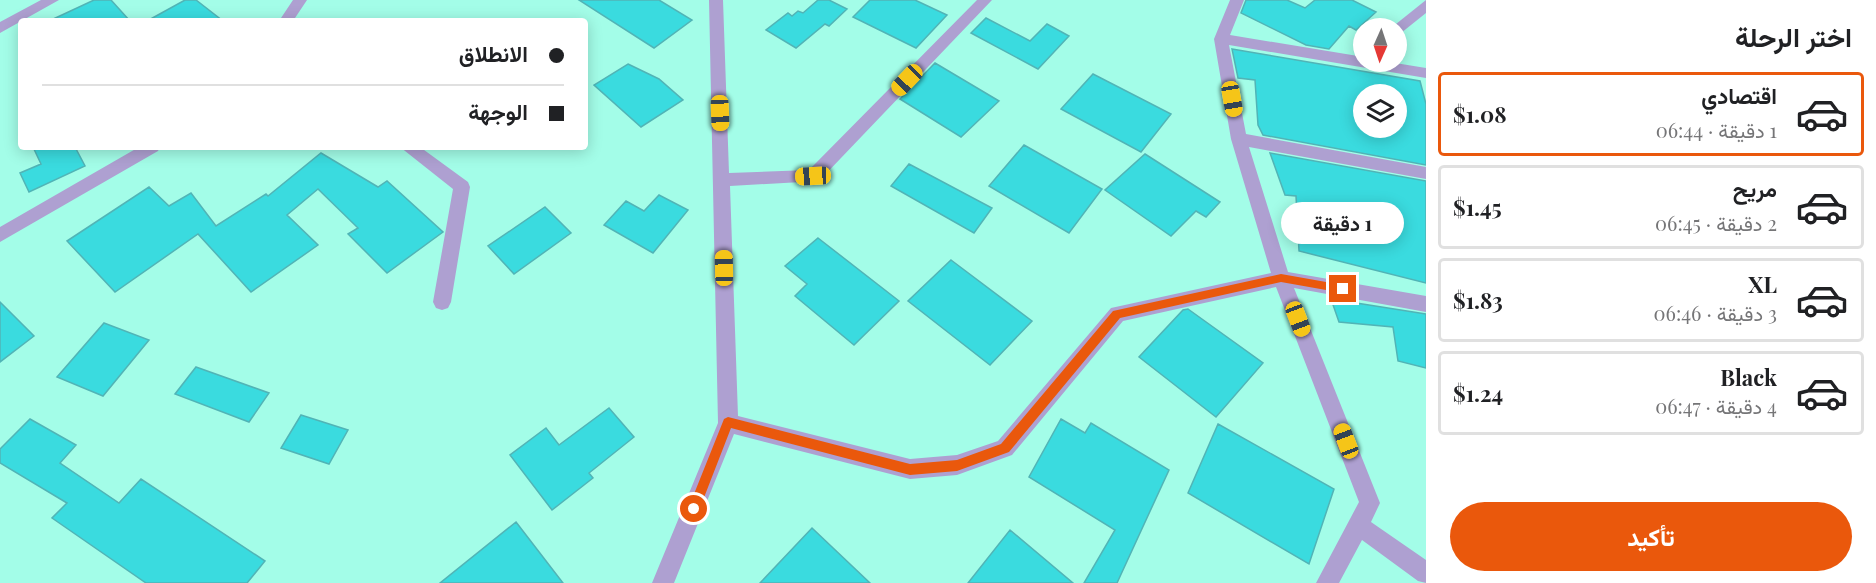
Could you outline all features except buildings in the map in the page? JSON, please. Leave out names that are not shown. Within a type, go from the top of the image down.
[{"type":"street","points":[[19,18],[52,0]]},
{"type":"street","points":[[288,18],[300,0]]},
{"type":"street","points":[[663,583],[728,423],[716,0]]},
{"type":"street","points":[[722,180],[813,176],[985,0]]},
{"type":"street","points":[[1237,0],[1221,39],[1239,139],[1281,278],[1370,503],[1328,583]]},
{"type":"street","points":[[1407,22],[1426,5]]},
{"type":"street","points":[[0,28],[18,18]]},
{"type":"street","points":[[1221,39],[1353,60]]},
{"type":"street","points":[[1407,70],[1426,73]]},
{"type":"street","points":[[1239,139],[1426,173]]},
{"type":"street","points":[[0,235],[147,150]]},
{"type":"street","points":[[412,150],[462,187],[442,302]]},
{"type":"street","points":[[728,423],[910,469],[957,465],[1005,448],[1117,314],[1281,278],[1426,304]]},
{"type":"street","points":[[1358,525],[1426,573]]},
{"type":"route","points":[[694,509],[728,423],[910,469],[957,465],[1005,448],[1117,314],[1281,278],[1343,289]]}]
